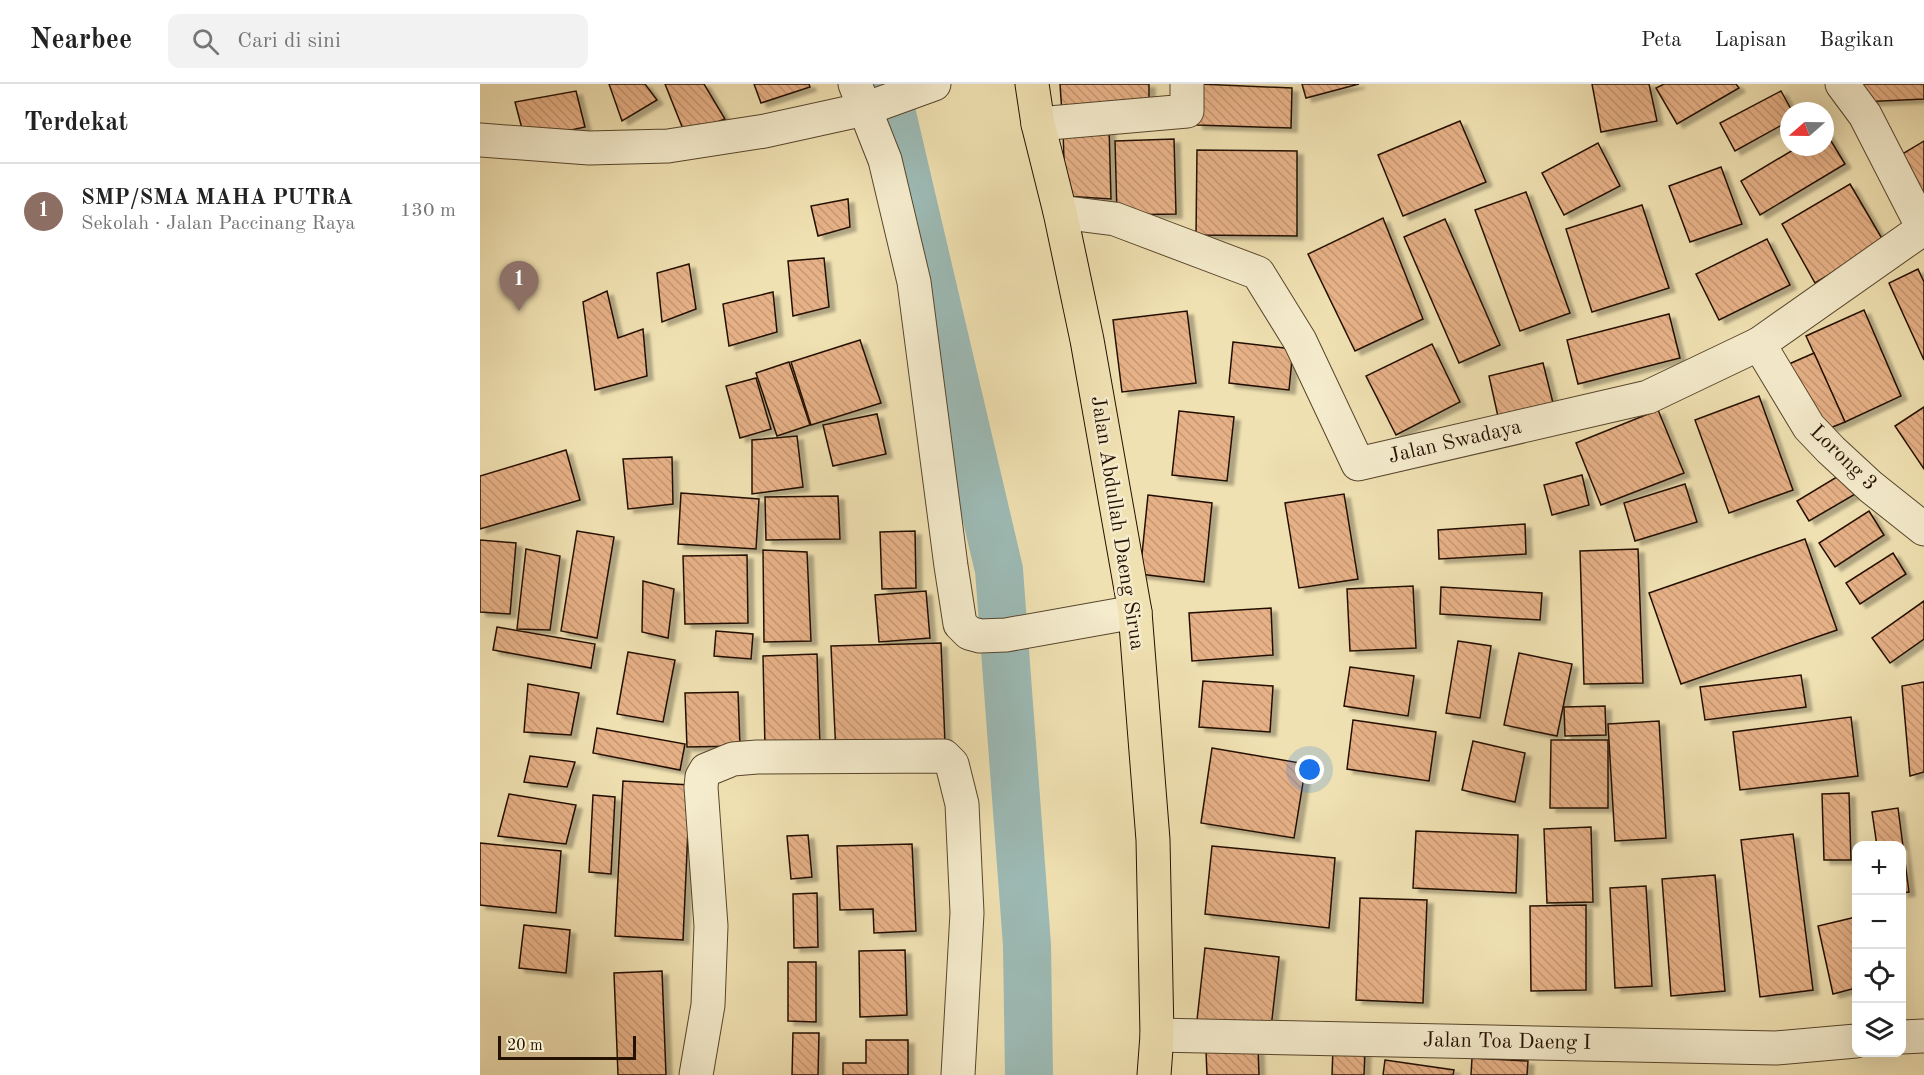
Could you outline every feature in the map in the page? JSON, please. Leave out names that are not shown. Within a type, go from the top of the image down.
[{"type":"main road","name":"Jalan Abdullah Daeng Sirua","points":[[1032,84],[1038,124],[1060,212],[1087,340],[1153,840],[1157,1035],[1154,1075]]},
{"type":"street","points":[[480,140],[590,148],[668,146],[765,131],[870,98],[933,84]]},
{"type":"street","points":[[1038,124],[1186,111],[1187,84]]},
{"type":"street","points":[[1842,84],[1865,116],[1923,228]]},
{"type":"street","points":[[870,98],[914,282],[960,624],[969,633],[980,636],[1006,634],[1123,614]]},
{"type":"street","name":"Jalan Swadaya","points":[[1060,212],[1115,219],[1258,273],[1300,341],[1358,465],[1648,398],[1758,344],[1923,228]]},
{"type":"street","name":"Lorong 3","points":[[1758,344],[1809,426],[1871,487],[1924,529]]},
{"type":"street","points":[[696,1075],[708,1005],[711,926],[702,812],[702,777],[706,770],[733,759],[757,757],[944,756],[952,764],[962,804],[967,913],[958,1075]]},
{"type":"street","name":"Jalan Toa Daeng I","points":[[1157,1035],[1776,1048],[1852,1041]]},
{"type":"street","points":[[1906,1037],[1924,1036]]},
{"type":"building","points":[[609,84],[645,84],[657,100],[622,121]]},
{"type":"building","points":[[665,84],[704,84],[725,119],[685,134]]},
{"type":"building","points":[[754,84],[809,84],[810,87],[761,103]]},
{"type":"building","points":[[1060,84],[1149,84],[1149,111],[1063,128]]},
{"type":"building","points":[[1199,84],[1292,88],[1291,128],[1197,125]]},
{"type":"building","points":[[1302,84],[1359,84],[1306,98]]},
{"type":"building","points":[[1592,84],[1649,84],[1657,121],[1601,132]]},
{"type":"building","points":[[1664,84],[1736,84],[1739,88],[1677,124],[1656,88]]},
{"type":"building","points":[[1860,84],[1924,84],[1924,99],[1861,102]]},
{"type":"building","points":[[576,91],[585,127],[525,140],[515,102]]},
{"type":"building","points":[[1781,91],[1787,102],[1780,102],[1780,126],[1735,151],[1720,123]]},
{"type":"building","points":[[1460,121],[1486,182],[1403,216],[1378,155]]},
{"type":"building","points":[[1109,126],[1111,199],[1065,196],[1063,128]]},
{"type":"building","points":[[1174,139],[1176,214],[1117,215],[1115,141]]},
{"type":"building","points":[[1924,141],[1924,210],[1894,159]]},
{"type":"building","points":[[1598,143],[1620,186],[1564,215],[1542,173]]},
{"type":"building","points":[[1834,146],[1845,164],[1760,215],[1741,181],[1783,156],[1834,156]]},
{"type":"building","points":[[1197,150],[1297,151],[1297,236],[1196,235]]},
{"type":"building","points":[[1721,167],[1742,224],[1690,242],[1669,186]]},
{"type":"building","points":[[1850,184],[1884,242],[1815,283],[1782,224]]},
{"type":"building","points":[[1526,192],[1570,313],[1520,331],[1475,210]]},
{"type":"building","points":[[848,199],[850,227],[818,236],[811,206]]},
{"type":"building","points":[[1642,205],[1669,288],[1592,312],[1566,229]]},
{"type":"building","points":[[1383,218],[1423,319],[1355,351],[1308,254]]},
{"type":"building","points":[[1445,219],[1500,345],[1459,363],[1404,237]]},
{"type":"building","points":[[1767,239],[1790,285],[1719,320],[1696,274]]},
{"type":"building","points":[[824,258],[829,307],[793,316],[788,261]]},
{"type":"building","points":[[689,264],[696,309],[662,322],[657,273]]},
{"type":"building","points":[[1918,269],[1924,282],[1924,360],[1889,283]]},
{"type":"building","points":[[607,291],[618,338],[643,329],[647,376],[595,390],[583,302]]},
{"type":"building","points":[[773,292],[777,332],[729,346],[723,304]]},
{"type":"building","points":[[1864,310],[1901,396],[1845,422],[1806,336]]},
{"type":"building","points":[[1187,311],[1196,383],[1122,392],[1113,320]]},
{"type":"building","points":[[1669,314],[1680,358],[1578,384],[1567,340]]},
{"type":"building","points":[[860,340],[881,403],[811,425],[791,362]]},
{"type":"building","points":[[1233,342],[1293,349],[1289,390],[1229,383]]},
{"type":"building","points":[[1432,344],[1460,402],[1396,435],[1366,376]]},
{"type":"building","points":[[1814,353],[1845,422],[1820,432],[1789,364]]},
{"type":"building","points":[[789,362],[810,425],[777,436],[756,373]]},
{"type":"building","points":[[1543,363],[1554,407],[1499,421],[1489,376]]},
{"type":"building","points":[[756,378],[771,429],[740,438],[726,386]]},
{"type":"building","points":[[1759,396],[1793,490],[1729,513],[1695,420]]},
{"type":"building","points":[[1924,407],[1924,469],[1895,426]]},
{"type":"building","points":[[1658,410],[1684,473],[1601,505],[1576,443]]},
{"type":"building","points":[[1179,411],[1234,417],[1227,481],[1172,475]]},
{"type":"building","points":[[877,414],[886,454],[833,466],[823,425]]},
{"type":"building","points":[[797,436],[803,487],[752,494],[752,440]]},
{"type":"building","points":[[566,450],[580,500],[480,529],[480,476]]},
{"type":"building","points":[[672,457],[673,504],[628,509],[623,459]]},
{"type":"building","points":[[1845,472],[1857,493],[1809,521],[1797,501]]},
{"type":"building","points":[[1582,475],[1589,505],[1552,515],[1544,485]]},
{"type":"building","points":[[1685,484],[1697,522],[1635,541],[1624,503]]},
{"type":"building","points":[[681,493],[759,499],[756,549],[678,544]]},
{"type":"building","points":[[1344,494],[1358,579],[1299,588],[1285,503]]},
{"type":"building","points":[[1148,495],[1212,503],[1204,582],[1140,574]]},
{"type":"building","points":[[838,496],[840,539],[766,540],[765,497]]},
{"type":"building","points":[[1869,511],[1884,535],[1835,567],[1819,543]]},
{"type":"building","points":[[1525,524],[1526,554],[1439,559],[1438,530]]},
{"type":"building","points":[[577,531],[614,537],[597,638],[561,631]]},
{"type":"building","points":[[915,531],[916,588],[882,589],[880,532]]},
{"type":"building","points":[[1805,539],[1837,630],[1681,684],[1649,593]]},
{"type":"building","points":[[480,540],[516,543],[510,614],[480,612]]},
{"type":"building","points":[[526,549],[560,556],[550,630],[517,629]]},
{"type":"building","points":[[1638,549],[1643,683],[1584,684],[1580,551]]},
{"type":"building","points":[[763,550],[807,552],[811,641],[764,642]]},
{"type":"building","points":[[1893,553],[1906,574],[1860,604],[1846,583]]},
{"type":"building","points":[[747,555],[748,623],[685,624],[683,556]]},
{"type":"building","points":[[643,581],[674,589],[668,638],[642,632]]},
{"type":"building","points":[[1413,586],[1416,648],[1350,651],[1347,589]]},
{"type":"building","points":[[1441,587],[1542,593],[1540,620],[1440,614]]},
{"type":"building","points":[[926,591],[930,638],[879,642],[875,595]]},
{"type":"building","points":[[1924,601],[1924,639],[1890,663],[1872,638]]},
{"type":"building","points":[[1271,608],[1273,655],[1192,661],[1189,613]]},
{"type":"building","points":[[497,627],[595,644],[591,668],[493,650]]},
{"type":"building","points":[[716,631],[753,634],[751,659],[714,656]]},
{"type":"building","points":[[1458,641],[1491,646],[1480,718],[1446,713]]},
{"type":"building","points":[[941,643],[945,744],[836,755],[831,646]]},
{"type":"building","points":[[628,652],[675,660],[663,722],[617,714]]},
{"type":"building","points":[[1519,653],[1572,664],[1557,736],[1504,725]]},
{"type":"building","points":[[817,654],[820,747],[765,748],[763,656]]},
{"type":"building","points":[[1350,667],[1414,676],[1408,716],[1344,706]]},
{"type":"building","points":[[1801,675],[1806,707],[1705,720],[1700,687]]},
{"type":"building","points":[[1203,681],[1273,686],[1270,732],[1199,727]]},
{"type":"building","points":[[1924,682],[1924,772],[1910,776],[1902,686]]},
{"type":"building","points":[[528,684],[579,693],[571,735],[524,732]]},
{"type":"building","points":[[738,692],[740,746],[687,747],[685,693]]},
{"type":"building","points":[[1605,706],[1606,735],[1565,736],[1564,707]]},
{"type":"building","points":[[1851,717],[1858,776],[1740,790],[1733,732]]},
{"type":"building","points":[[1353,720],[1436,732],[1429,781],[1347,769]]},
{"type":"building","points":[[1659,721],[1666,838],[1615,841],[1608,724]]},
{"type":"building","points":[[597,728],[685,744],[680,770],[593,753]]},
{"type":"building","points":[[1551,740],[1608,740],[1608,808],[1550,808]]},
{"type":"building","points":[[1473,741],[1525,753],[1515,802],[1462,790]]},
{"type":"building","points":[[1212,748],[1306,764],[1294,838],[1201,823]]},
{"type":"building","points":[[530,756],[575,762],[567,787],[524,782]]},
{"type":"building","points":[[623,781],[690,785],[683,940],[615,936]]},
{"type":"building","points":[[1849,793],[1851,860],[1824,860],[1822,794]]},
{"type":"building","points":[[509,794],[576,805],[566,844],[498,836]]},
{"type":"building","points":[[593,795],[615,797],[611,874],[589,872]]},
{"type":"building","points":[[1898,808],[1902,841],[1876,841],[1872,812]]},
{"type":"building","points":[[1591,827],[1593,902],[1547,903],[1544,829]]},
{"type":"building","points":[[1416,831],[1518,835],[1516,893],[1413,888]]},
{"type":"building","points":[[1793,834],[1813,990],[1760,997],[1741,840]]},
{"type":"building","points":[[808,835],[812,877],[791,879],[787,836]]},
{"type":"building","points":[[480,843],[561,851],[556,913],[480,905]]},
{"type":"building","points":[[912,844],[916,931],[874,933],[873,909],[840,910],[837,846]]},
{"type":"building","points":[[1212,846],[1335,858],[1329,928],[1205,914]]},
{"type":"building","points":[[1906,869],[1909,892],[1906,892]]},
{"type":"building","points":[[1715,875],[1725,991],[1671,996],[1662,879]]},
{"type":"building","points":[[1646,886],[1652,986],[1615,988],[1610,888]]},
{"type":"building","points":[[817,893],[818,947],[794,948],[793,894]]},
{"type":"building","points":[[1360,898],[1427,900],[1423,1003],[1356,1000]]},
{"type":"building","points":[[1586,905],[1586,990],[1531,991],[1530,906]]},
{"type":"building","points":[[1852,918],[1852,989],[1833,994],[1818,926]]},
{"type":"building","points":[[524,925],[570,930],[566,973],[519,968]]},
{"type":"building","points":[[1205,948],[1279,957],[1271,1028],[1197,1020]]},
{"type":"building","points":[[905,950],[907,1015],[860,1017],[859,951]]},
{"type":"building","points":[[788,962],[816,962],[816,1022],[788,1021]]},
{"type":"building","points":[[662,971],[666,1075],[618,1075],[614,973]]},
{"type":"building","points":[[793,1033],[819,1033],[818,1075],[792,1075]]},
{"type":"building","points":[[866,1040],[908,1040],[908,1075],[843,1075],[843,1063],[866,1063]]},
{"type":"building","points":[[1258,1049],[1259,1075],[1207,1075],[1206,1051]]},
{"type":"building","points":[[1333,1049],[1365,1050],[1364,1075],[1332,1075]]},
{"type":"building","points":[[1472,1058],[1528,1061],[1527,1075],[1471,1075]]},
{"type":"building","points":[[1385,1060],[1454,1070],[1453,1075],[1383,1075]]},
{"type":"waterway","points":[[885,84],[999,570],[1027,945],[1029,1075]]},
{"type":"place","name":"SMP/SMA MAHA PUTRA","points":[[519,311]]}]
